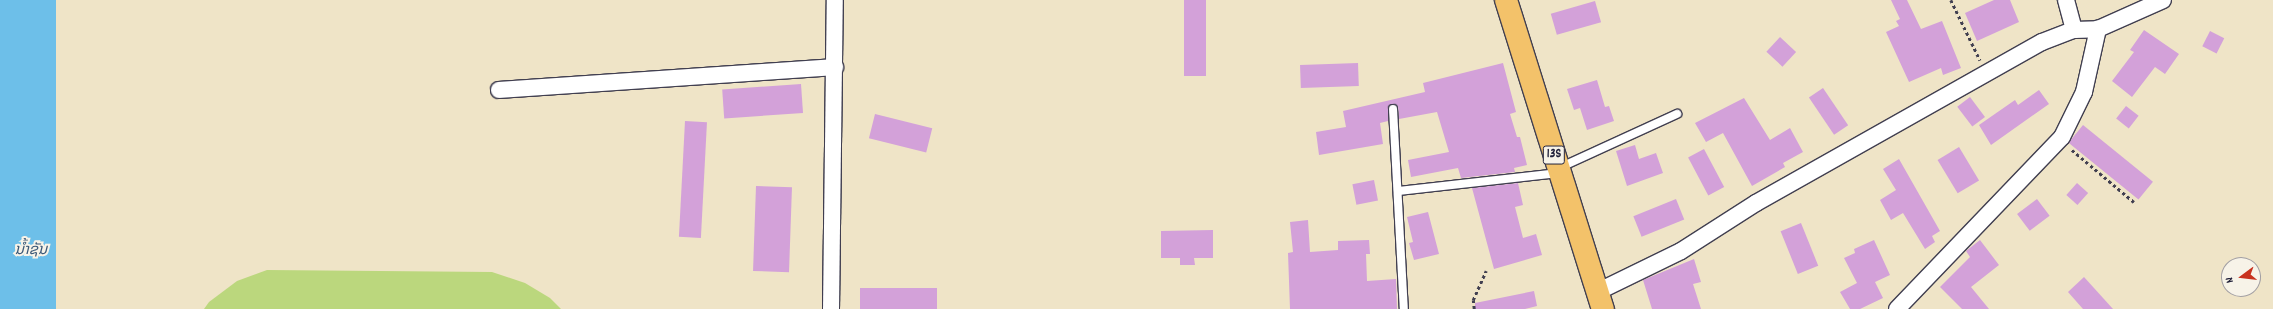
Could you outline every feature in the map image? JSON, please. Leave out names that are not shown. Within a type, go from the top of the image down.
[{"type":"highway","name":"13S","points":[[1506,0],[1600,301]]},
{"type":"street","points":[[831,309],[836,0]]},
{"type":"street","points":[[2066,0],[2074,30]]},
{"type":"street","points":[[1600,301],[1756,203],[2042,42],[2074,30],[2098,29],[2162,0]]},
{"type":"street","points":[[1897,309],[2059,139],[2084,92],[2098,29]]},
{"type":"street","points":[[499,90],[834,67]]},
{"type":"lane","points":[[1393,109],[1404,309]]},
{"type":"lane","points":[[1398,191],[1559,170],[1677,114]]},
{"type":"path","points":[[1951,0],[1986,73]]},
{"type":"path","points":[[2059,139],[2134,202]]},
{"type":"path","points":[[1474,309],[1473,300],[1486,271]]},
{"type":"green space","points":[[267,270],[492,272],[525,283],[550,298],[561,309],[204,309],[209,302],[237,281]]},
{"type":"water","name":"ນ້ຳຊັນ","points":[[0,0],[56,0],[56,309],[0,309]]},
{"type":"building","points":[[1184,0],[1206,0],[1206,76],[1184,76]]},
{"type":"building","points":[[1891,0],[1907,0],[1921,29],[1942,21],[1961,68],[1943,75],[1941,68],[1909,82],[1886,32],[1899,26],[1896,21],[1900,19]]},
{"type":"building","points":[[1994,0],[2010,0],[2019,22],[1977,41],[1965,13]]},
{"type":"building","points":[[1595,1],[1601,22],[1557,35],[1551,14]]},
{"type":"building","points":[[2144,30],[2179,54],[2165,74],[2155,67],[2132,97],[2112,81],[2134,52],[2130,50]]},
{"type":"building","points":[[2210,31],[2224,38],[2217,53],[2202,46]]},
{"type":"building","points":[[1780,37],[1796,52],[1782,67],[1766,52]]},
{"type":"building","points":[[1358,63],[1359,86],[1301,88],[1300,65]]},
{"type":"building","points":[[1503,63],[1516,112],[1510,114],[1517,137],[1520,137],[1527,165],[1514,168],[1515,172],[1461,178],[1458,168],[1411,177],[1408,160],[1449,152],[1437,112],[1399,119],[1398,106],[1393,104],[1388,107],[1388,121],[1380,123],[1383,144],[1319,155],[1316,132],[1346,127],[1343,111],[1425,92],[1423,83]]},
{"type":"building","points":[[1597,80],[1605,107],[1609,106],[1614,121],[1587,130],[1580,108],[1574,110],[1567,89]]},
{"type":"building","points":[[801,84],[803,113],[724,118],[722,90]]},
{"type":"building","points":[[1823,88],[1848,125],[1834,135],[1809,98]]},
{"type":"building","points":[[2039,90],[2049,104],[1991,145],[1979,125],[2015,100],[2018,105]]},
{"type":"building","points":[[1970,97],[1985,117],[1972,127],[1957,107]]},
{"type":"building","points":[[1744,98],[1770,140],[1790,128],[1803,152],[1783,163],[1785,167],[1752,186],[1723,133],[1706,142],[1695,123]]},
{"type":"building","points":[[2126,106],[2139,116],[2129,128],[2116,119]]},
{"type":"building","points":[[875,114],[932,128],[926,153],[869,138]]},
{"type":"building","points":[[685,121],[707,122],[701,238],[679,237]]},
{"type":"building","points":[[2083,125],[2153,182],[2138,200],[2069,143]]},
{"type":"building","points":[[1635,145],[1639,159],[1656,153],[1663,173],[1627,186],[1616,151]]},
{"type":"building","points":[[1959,147],[1979,180],[1958,193],[1938,160]]},
{"type":"building","points":[[1704,149],[1724,187],[1708,195],[1688,157]]},
{"type":"building","points":[[1899,159],[1940,231],[1932,236],[1935,242],[1925,249],[1903,213],[1891,220],[1880,200],[1896,190],[1883,169]]},
{"type":"building","points":[[1374,180],[1378,201],[1356,205],[1352,184]]},
{"type":"building","points":[[1518,183],[1523,205],[1515,207],[1523,238],[1536,234],[1542,255],[1494,269],[1472,188]]},
{"type":"building","points":[[2077,183],[2088,193],[2077,205],[2066,195]]},
{"type":"building","points":[[756,186],[792,187],[789,272],[753,271]]},
{"type":"building","points":[[1676,199],[1684,219],[1642,237],[1633,216]]},
{"type":"building","points":[[2037,199],[2050,216],[2030,231],[2017,214]]},
{"type":"building","points":[[1428,212],[1439,254],[1414,260],[1409,243],[1413,242],[1407,217]]},
{"type":"building","points":[[1308,220],[1310,252],[1338,250],[1338,241],[1369,240],[1370,254],[1366,254],[1367,281],[1396,279],[1397,309],[1290,309],[1288,253],[1293,252],[1290,222]]},
{"type":"building","points":[[1801,223],[1818,266],[1798,274],[1781,231]]},
{"type":"building","points":[[1213,230],[1213,258],[1194,258],[1195,265],[1180,265],[1180,258],[1161,258],[1161,231]]},
{"type":"building","points":[[1874,240],[1890,275],[1875,282],[1883,298],[1860,309],[1850,309],[1840,292],[1857,283],[1844,258],[1855,253],[1854,249]]},
{"type":"building","points":[[1980,240],[1999,265],[1971,287],[1989,309],[1962,309],[1940,287],[1970,257],[1966,251]]},
{"type":"building","points":[[1694,259],[1701,282],[1693,284],[1701,309],[1652,309],[1643,280]]},
{"type":"building","points":[[2084,277],[2113,309],[2083,309],[2068,292]]},
{"type":"building","points":[[860,288],[937,288],[937,309],[860,309]]},
{"type":"building","points":[[1534,291],[1537,306],[1525,309],[1475,309],[1475,303]]}]
